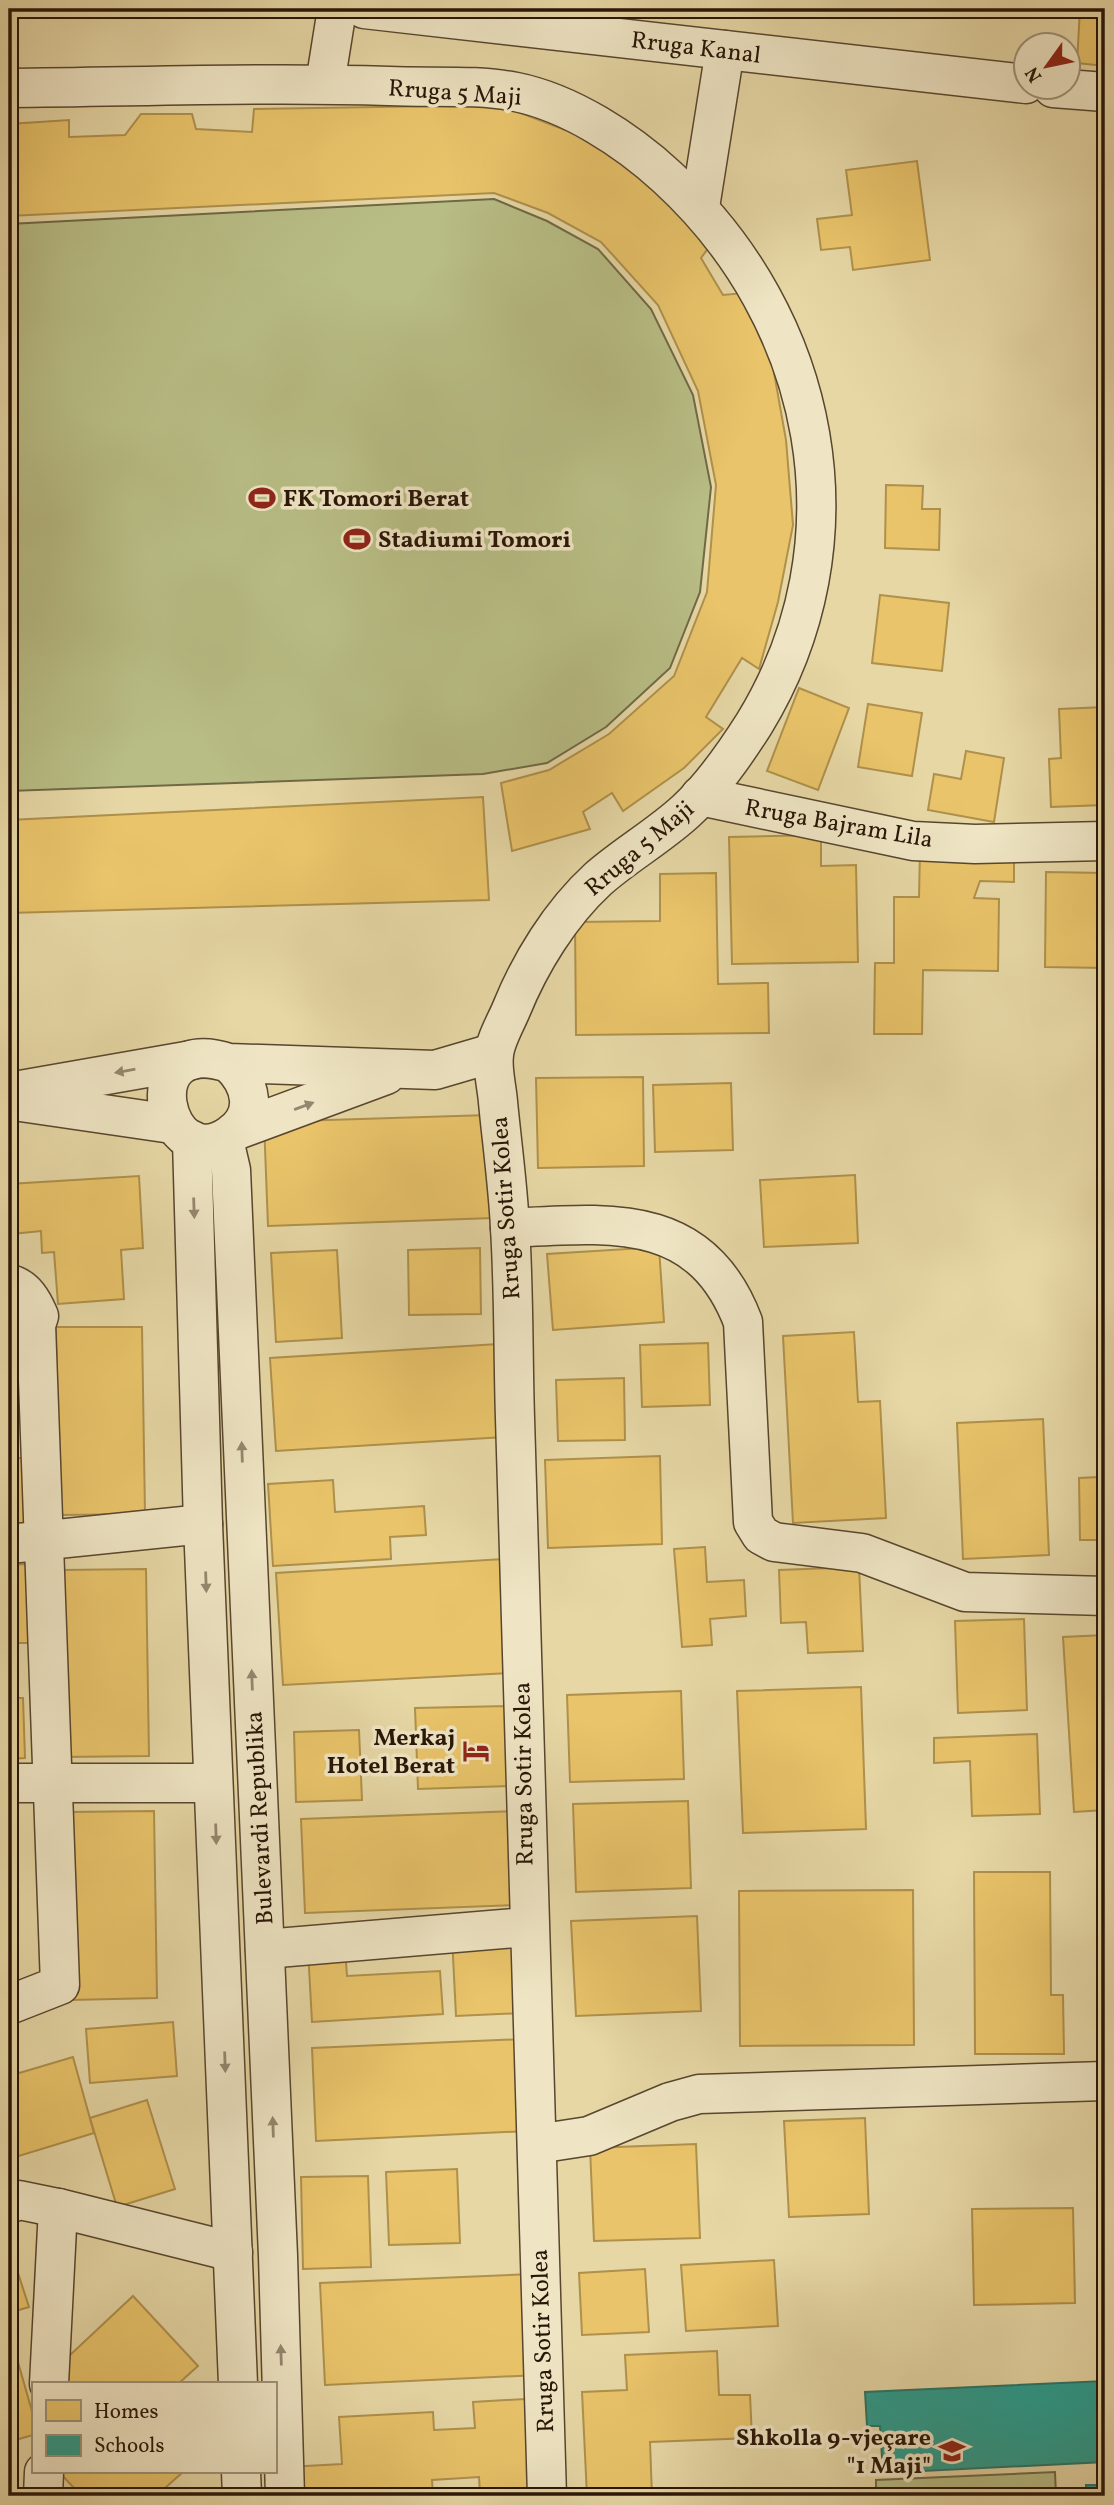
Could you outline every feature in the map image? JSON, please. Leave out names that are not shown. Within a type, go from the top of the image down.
[{"type":"street","points":[[325,84],[337,9]]},
{"type":"street","name":"Rruga Kanal","points":[[365,9],[1012,82]]},
{"type":"street","points":[[700,207],[725,50]]},
{"type":"street","name":"Rruga 5 Maji","points":[[9,89],[325,84],[518,92],[569,112],[622,142],[652,163],[700,207],[734,248],[779,327],[795,368],[809,420],[816,493],[814,542],[807,588],[794,637],[775,686],[753,725],[689,809],[598,880],[568,911],[517,996],[493,1053]]},
{"type":"street","points":[[1082,90],[1105,92]]},
{"type":"street","name":"Rruga Bajram Lila","points":[[700,796],[913,841],[975,844],[1105,841]]},
{"type":"street","points":[[9,1091],[211,1061],[435,1070],[493,1053]]},
{"type":"street","name":"Rruga Sotir Kolea","points":[[493,1053],[510,1228],[527,1927],[537,2144],[547,2496]]},
{"type":"street","points":[[211,1061],[243,1076],[250,1094],[248,1112],[207,1133],[166,1106],[167,1087],[177,1071],[211,1061]]},
{"type":"street","points":[[9,1100],[207,1133],[408,1068]]},
{"type":"street","name":"Bulevardi Republika","points":[[207,1133],[204,1524],[238,2382]]},
{"type":"street","name":"Bulevardi Republika","points":[[207,1133],[231,1170],[265,1949],[285,2496]]},
{"type":"street","points":[[510,1228],[589,1224],[637,1227],[667,1237],[695,1254],[718,1275],[733,1296],[743,1322],[753,1522],[761,1535],[774,1542],[862,1553],[965,1592],[1105,1596]]},
{"type":"street","points":[[9,1284],[16,1285],[31,1299],[39,1316],[36,1325],[27,1543],[53,1783],[61,1985],[9,2005]]},
{"type":"street","points":[[27,1543],[204,1524]]},
{"type":"street","points":[[9,1783],[214,1783]]},
{"type":"street","points":[[265,1949],[527,1927]]},
{"type":"street","points":[[537,2144],[589,2137],[670,2102],[699,2094],[1105,2081]]},
{"type":"street","points":[[9,2203],[19,2200],[58,2208],[233,2252]]},
{"type":"street","points":[[49,2382],[58,2208]]},
{"type":"street","points":[[43,2496],[44,2474]]},
{"type":"street","points":[[241,2474],[242,2496]]},
{"type":"green space","name":"Stadiumi Tomori","points":[[494,199],[547,221],[598,249],[651,309],[693,395],[711,487],[700,592],[670,668],[606,727],[547,763],[483,774],[9,791],[9,224]]},
{"type":"green space","points":[[1055,2472],[1056,2496],[876,2496],[876,2480]]},
{"type":"building: Homes","points":[[1080,9],[1105,9],[1105,66],[1082,64],[1082,32],[1079,32]]},
{"type":"building: Homes","points":[[500,105],[589,139],[653,186],[712,243],[701,258],[723,295],[744,293],[773,367],[786,440],[793,525],[778,602],[759,669],[742,658],[706,717],[723,729],[684,768],[623,811],[612,793],[583,812],[590,829],[512,851],[501,783],[549,770],[609,734],[674,676],[707,592],[716,485],[698,391],[658,305],[601,242],[548,213],[494,193],[9,216],[9,124],[69,120],[69,137],[125,135],[141,114],[192,114],[196,129],[252,132],[254,109]]},
{"type":"building: Homes","points":[[917,161],[930,260],[853,270],[850,247],[821,250],[817,219],[852,215],[846,170]]},
{"type":"building: Homes","points":[[1097,315],[1105,315],[1105,362],[1097,362]]},
{"type":"building: Homes","points":[[886,485],[923,486],[922,509],[940,509],[939,550],[885,548]]},
{"type":"building: Homes","points":[[1097,486],[1105,486],[1104,576]]},
{"type":"building: Homes","points":[[880,595],[949,603],[942,671],[872,663]]},
{"type":"building: Homes","points":[[799,688],[849,708],[818,790],[767,771]]},
{"type":"building: Homes","points":[[868,704],[922,713],[912,776],[858,767]]},
{"type":"building: Homes","points":[[1105,707],[1105,805],[1051,807],[1049,759],[1061,758],[1059,709]]},
{"type":"building: Homes","points":[[966,751],[1004,758],[994,822],[928,810],[934,774],[961,779]]},
{"type":"building: Homes","points":[[483,797],[489,900],[9,913],[9,820]]},
{"type":"building: Homes","points":[[821,835],[821,866],[856,865],[858,962],[732,964],[729,837]]},
{"type":"building: Homes","points":[[920,851],[1014,853],[1014,882],[980,881],[974,898],[999,899],[998,971],[923,970],[922,1034],[874,1034],[875,963],[894,963],[894,897],[919,897]]},
{"type":"building: Homes","points":[[1046,872],[1105,873],[1105,968],[1045,967]]},
{"type":"building: Homes","points":[[716,873],[718,984],[768,983],[769,1033],[576,1035],[575,922],[660,921],[660,874]]},
{"type":"building: Homes","points":[[643,1077],[644,1166],[538,1168],[536,1078]]},
{"type":"building: Homes","points":[[731,1083],[733,1150],[655,1152],[653,1085]]},
{"type":"building: Homes","points":[[488,1115],[493,1218],[268,1226],[264,1122]]},
{"type":"building: Homes","points":[[855,1175],[858,1243],[764,1247],[760,1180]]},
{"type":"building: Homes","points":[[139,1176],[143,1248],[121,1250],[124,1299],[58,1304],[54,1252],[42,1253],[41,1231],[12,1234],[14,1257],[9,1257],[9,1184]]},
{"type":"building: Homes","points":[[659,1247],[664,1322],[553,1330],[547,1254]]},
{"type":"building: Homes","points":[[480,1248],[481,1314],[409,1315],[408,1250]]},
{"type":"building: Homes","points":[[337,1250],[342,1338],[276,1342],[271,1253]]},
{"type":"building: Homes","points":[[56,1327],[142,1327],[145,1514],[59,1515]]},
{"type":"building: Homes","points":[[854,1332],[858,1402],[880,1401],[886,1518],[793,1523],[783,1336]]},
{"type":"building: Homes","points":[[708,1343],[710,1405],[642,1407],[640,1345]]},
{"type":"building: Homes","points":[[498,1344],[504,1437],[276,1451],[270,1358]]},
{"type":"building: Homes","points":[[624,1378],[625,1440],[558,1441],[556,1380]]},
{"type":"building: Homes","points":[[1099,1409],[1105,1409],[1105,1540],[1080,1540],[1079,1478],[1099,1477]]},
{"type":"building: Homes","points":[[1043,1419],[1049,1555],[963,1559],[957,1423]]},
{"type":"building: Homes","points":[[660,1456],[662,1544],[548,1548],[545,1460]]},
{"type":"building: Homes","points":[[9,1458],[22,1458],[26,1524],[9,1525]]},
{"type":"building: Homes","points":[[333,1480],[335,1512],[424,1506],[426,1535],[390,1537],[391,1559],[273,1566],[268,1484]]},
{"type":"building: Homes","points":[[705,1547],[707,1582],[744,1580],[746,1616],[710,1619],[712,1645],[682,1647],[674,1549]]},
{"type":"building: Homes","points":[[503,1559],[510,1673],[283,1685],[276,1573]]},
{"type":"building: Homes","points":[[27,1564],[32,1643],[9,1643],[9,1565]]},
{"type":"building: Homes","points":[[859,1567],[863,1651],[808,1653],[806,1622],[781,1623],[779,1570]]},
{"type":"building: Homes","points":[[146,1569],[149,1756],[63,1757],[60,1570]]},
{"type":"building: Homes","points":[[1024,1619],[1027,1710],[958,1713],[955,1621]]},
{"type":"building: Homes","points":[[1105,1635],[1105,1810],[1074,1812],[1063,1637]]},
{"type":"building: Homes","points":[[861,1687],[866,1829],[743,1833],[737,1691]]},
{"type":"building: Homes","points":[[681,1691],[684,1779],[570,1782],[567,1695]]},
{"type":"building: Homes","points":[[9,1698],[23,1698],[25,1758],[9,1759]]},
{"type":"building: Homes","points":[[508,1706],[510,1786],[418,1789],[415,1708]]},
{"type":"building: Homes","points":[[359,1730],[362,1800],[296,1802],[294,1732]]},
{"type":"building: Homes","points":[[1037,1734],[1040,1814],[972,1816],[970,1761],[934,1763],[934,1738]]},
{"type":"building: Homes","points":[[688,1801],[691,1888],[576,1892],[573,1804]]},
{"type":"building: Homes","points":[[154,1811],[157,1998],[71,2000],[68,1812]]},
{"type":"building: Homes","points":[[515,1811],[518,1905],[305,1913],[301,1819]]},
{"type":"building: Homes","points":[[974,1872],[1050,1872],[1051,1995],[1063,1995],[1064,2054],[975,2054]]},
{"type":"building: Homes","points":[[913,1890],[914,2045],[740,2046],[739,1891]]},
{"type":"building: Homes","points":[[9,1916],[16,1916],[16,1983],[9,1983]]},
{"type":"building: Homes","points":[[697,1916],[701,2011],[576,2016],[571,1921]]},
{"type":"building: Homes","points":[[518,1934],[522,2013],[456,2016],[452,1937]]},
{"type":"building: Homes","points":[[345,1948],[347,1976],[440,1971],[443,2014],[312,2022],[308,1950]]},
{"type":"building: Homes","points":[[173,2022],[177,2076],[90,2083],[86,2029]]},
{"type":"building: Homes","points":[[524,2039],[528,2131],[316,2141],[312,2048]]},
{"type":"building: Homes","points":[[73,2057],[94,2133],[9,2159],[9,2076]]},
{"type":"building: Homes","points":[[147,2100],[175,2189],[117,2207],[90,2118]]},
{"type":"building: Homes","points":[[1099,2111],[1105,2111],[1105,2191],[1098,2191]]},
{"type":"building: Homes","points":[[865,2118],[869,2214],[789,2217],[784,2121]]},
{"type":"building: Homes","points":[[696,2144],[700,2238],[594,2241],[590,2148]]},
{"type":"building: Homes","points":[[457,2169],[460,2243],[389,2245],[386,2172]]},
{"type":"building: Homes","points":[[368,2176],[371,2267],[303,2269],[301,2177]]},
{"type":"building: Homes","points":[[1073,2208],[1075,2303],[974,2305],[972,2209]]},
{"type":"building: Homes","points":[[9,2245],[29,2307],[9,2313]]},
{"type":"building: Homes","points":[[774,2260],[778,2326],[686,2331],[681,2265]]},
{"type":"building: Homes","points":[[645,2269],[649,2332],[582,2335],[579,2273]]},
{"type":"building: Homes","points":[[533,2274],[538,2375],[325,2385],[320,2283]]},
{"type":"building: Homes","points":[[133,2296],[198,2366],[180,2382],[63,2382],[53,2371]]},
{"type":"building: Homes","points":[[717,2351],[719,2395],[750,2395],[752,2438],[650,2442],[652,2496],[587,2496],[582,2392],[627,2390],[625,2355]]},
{"type":"building: Homes","points":[[18,2362],[32,2411],[32,2435],[9,2442],[9,2364]]},
{"type":"building: Homes","points":[[525,2399],[531,2490],[480,2493],[479,2477],[432,2480],[433,2496],[289,2496],[288,2467],[342,2464],[339,2417],[433,2412],[434,2430],[475,2428],[473,2402]]},
{"type":"building: Homes","points":[[61,2474],[181,2474],[156,2496],[64,2496],[74,2488]]},
{"type":"building: Schools","points":[[1105,2381],[1105,2462],[883,2473],[880,2426],[867,2426],[865,2392]]},
{"type":"building: Schools","points":[[1086,2485],[1105,2485],[1105,2496],[1086,2496]]},
{"type":"place","name":"FK Tomori Berat","points":[[262,498]]},
{"type":"place","name":"Stadiumi Tomori","points":[[357,539]]},
{"type":"place","name":"Merkaj Hotel Berat","points":[[476,1751]]},
{"type":"place","name":"Shkolla 9-vjeçare \"1 Maji\"","points":[[952,2451]]}]
